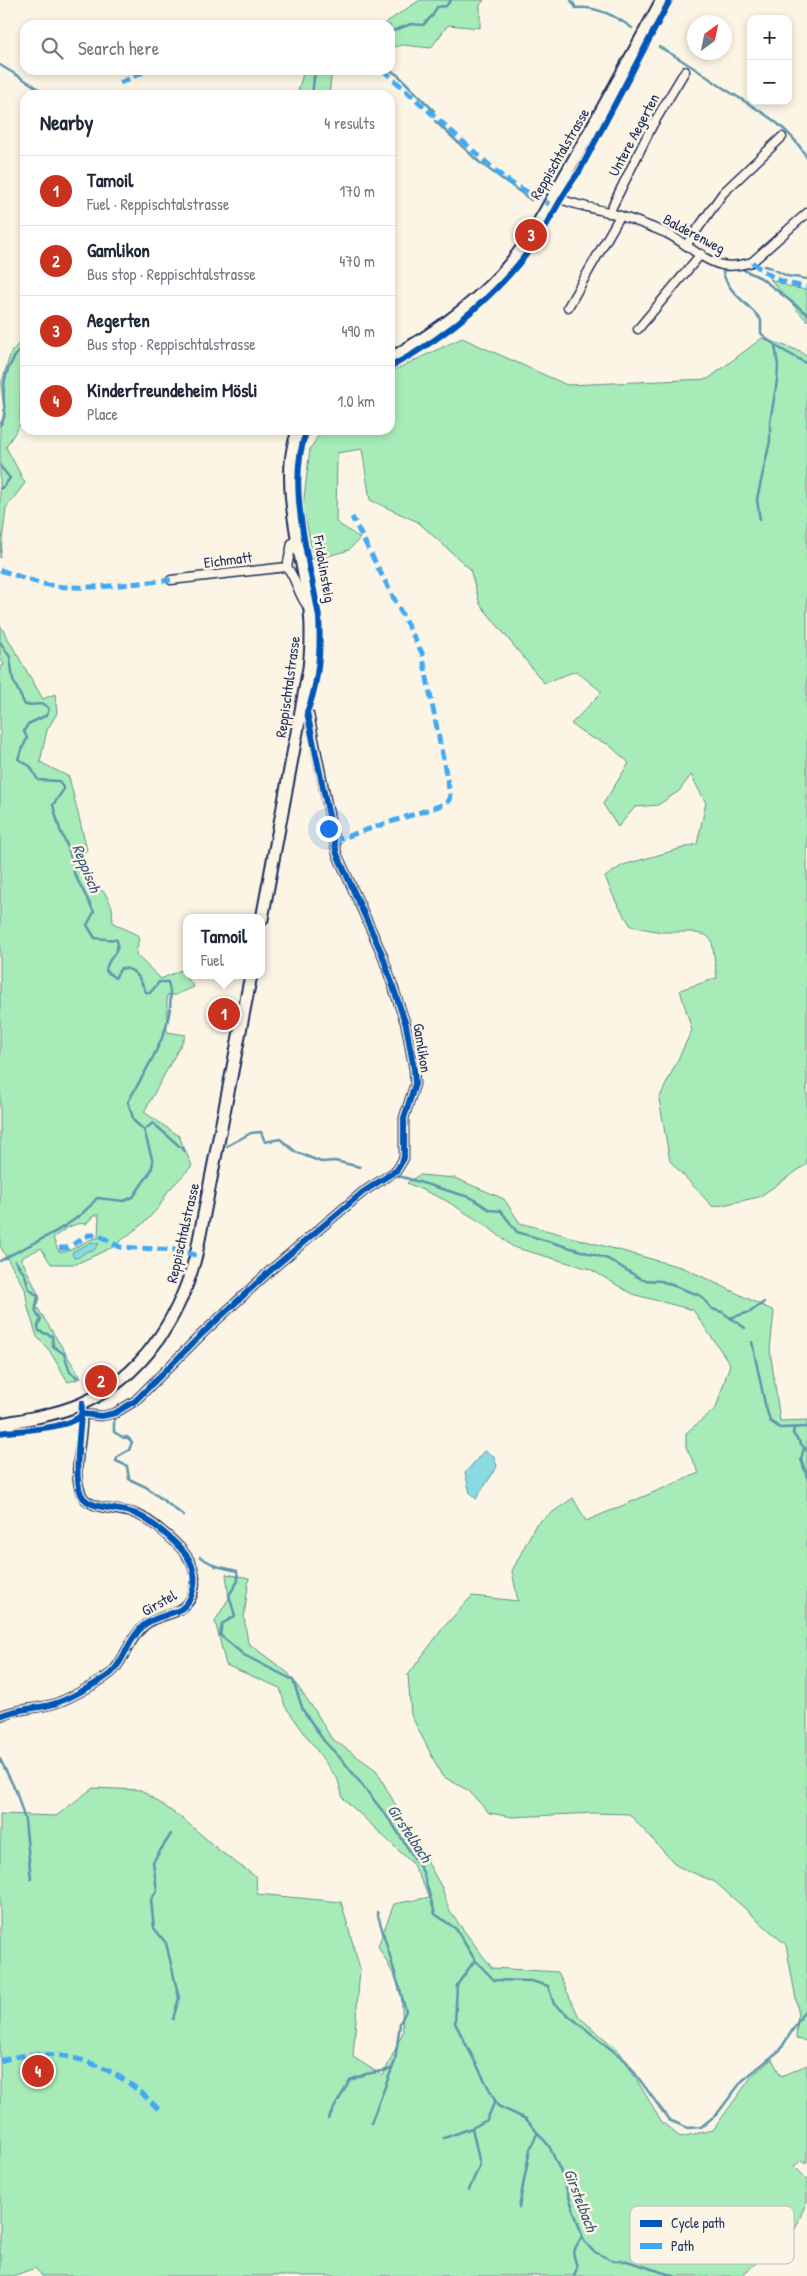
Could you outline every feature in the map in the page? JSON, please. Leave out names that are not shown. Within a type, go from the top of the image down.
[{"type":"main road","name":"Reppischtalstrasse","points":[[395,356],[442,326],[490,285],[524,245],[554,196],[662,0]]},
{"type":"main road","name":"Reppischtalstrasse","points":[[263,914],[302,710],[311,650],[310,609],[298,537],[290,470],[291,452],[297,435]]},
{"type":"main road","name":"Reppischtalstrasse","points":[[0,1424],[82,1409],[131,1370],[145,1356],[168,1325],[190,1279],[249,979]]},
{"type":"street","name":"Untere Aegerten","points":[[609,213],[652,126],[685,71]]},
{"type":"street","points":[[687,244],[723,193],[782,137]]},
{"type":"street","name":"Balderenweg","points":[[554,196],[565,202],[620,216],[657,229],[724,265],[742,265],[752,262],[807,213]]},
{"type":"street","points":[[568,307],[620,216]]},
{"type":"street","points":[[638,328],[701,254]]},
{"type":"street","points":[[298,537],[292,543],[287,567],[294,576],[303,601],[310,609]]},
{"type":"street","name":"Eichmatt","points":[[172,580],[287,567]]},
{"type":"street","name":"Gamlikon","points":[[82,1409],[102,1416],[115,1413],[135,1401],[204,1332],[272,1269],[363,1192],[397,1170],[404,1158],[404,1118],[414,1084],[414,1069],[406,1025],[382,954],[337,854],[309,714],[302,710]]},
{"type":"street","name":"Girstel","points":[[0,1716],[10,1711],[34,1709],[58,1702],[113,1672],[128,1644],[144,1626],[159,1616],[181,1609],[192,1598],[195,1582],[190,1561],[165,1534],[136,1513],[90,1503],[81,1495],[78,1472],[82,1409]]},
{"type":"green space","points":[[420,0],[484,0],[480,5],[480,28],[448,25],[431,48],[403,45],[395,47],[395,20],[390,20]]},
{"type":"green space","points":[[303,75],[331,75],[330,90],[298,90]]},
{"type":"green space","points":[[770,279],[790,287],[807,290],[807,321]]},
{"type":"green space","points":[[462,338],[567,385],[708,379],[762,338],[800,351],[807,357],[807,1164],[759,1197],[713,1207],[670,1161],[659,1099],[692,1030],[680,990],[717,978],[712,941],[706,935],[691,932],[661,932],[631,926],[616,902],[605,877],[623,865],[697,844],[706,803],[691,775],[679,791],[658,805],[635,807],[618,827],[603,804],[629,763],[608,744],[590,737],[571,724],[602,692],[576,671],[544,683],[480,604],[470,569],[418,522],[370,500],[362,449],[337,453],[336,522],[360,538],[349,550],[314,560],[303,506],[310,449],[319,435],[395,435],[395,370]]},
{"type":"green space","points":[[20,342],[20,424],[6,447],[25,483],[6,508],[0,558],[0,423],[5,417],[1,385],[11,352]]},
{"type":"green space","points":[[0,625],[43,699],[55,694],[57,713],[47,730],[40,762],[69,777],[87,850],[81,856],[89,880],[105,893],[112,907],[113,923],[139,936],[136,955],[161,979],[181,970],[183,979],[188,979],[194,987],[176,995],[167,995],[167,1032],[186,1035],[144,1112],[179,1136],[192,1166],[168,1191],[159,1207],[146,1221],[113,1247],[76,1264],[51,1264],[41,1248],[21,1258],[40,1298],[37,1307],[81,1378],[68,1382],[49,1350],[37,1337],[28,1308],[25,1289],[0,1246],[0,667],[4,665],[0,656]],"holes":[[[94,1215],[99,1215],[98,1238],[64,1252],[59,1252],[53,1238],[69,1227],[82,1223],[86,1224]]]},
{"type":"green space","points":[[419,1175],[455,1178],[504,1199],[520,1223],[684,1268],[774,1311],[770,1350],[780,1421],[807,1420],[807,2041],[796,2039],[798,2010],[786,1945],[715,1882],[677,1866],[629,1814],[594,1813],[512,1817],[489,1813],[469,1791],[442,1776],[411,1715],[408,1675],[443,1628],[472,1596],[518,1601],[512,1571],[536,1524],[573,1498],[586,1521],[699,1473],[686,1447],[686,1433],[716,1408],[730,1364],[693,1310],[632,1294],[590,1269],[513,1247],[487,1226],[445,1200],[407,1183]]},
{"type":"green space","points":[[226,1574],[249,1578],[244,1617],[248,1643],[288,1673],[316,1712],[331,1738],[376,1770],[442,1888],[450,1912],[492,1968],[558,1972],[579,2017],[620,2052],[662,2122],[680,2137],[713,2130],[752,2076],[772,2059],[781,2076],[807,2065],[807,2163],[802,2160],[794,2166],[807,2179],[807,2201],[794,2230],[794,2206],[630,2206],[630,2264],[755,2264],[741,2276],[42,2276],[35,2268],[13,2276],[0,2276],[0,1814],[56,1816],[93,1788],[141,1790],[183,1819],[220,1851],[256,1877],[257,1894],[341,1902],[360,1969],[353,2057],[383,2076],[403,2032],[401,1988],[378,1946],[394,1904],[430,1897],[412,1863],[343,1798],[338,1780],[285,1706],[280,1688],[226,1665],[215,1621],[229,1598]]},
{"type":"water","points":[[92,1242],[99,1244],[93,1251],[87,1251],[74,1258],[72,1252]]},
{"type":"water","points":[[484,1451],[494,1456],[497,1467],[476,1499],[470,1493],[465,1473]]},
{"type":"waterway","name":"Reppisch","points":[[395,30],[411,24],[423,25],[433,15],[437,7],[446,6],[451,0]]},
{"type":"waterway","points":[[571,0],[576,8],[606,13],[632,28]]},
{"type":"waterway","points":[[659,47],[762,112],[792,137],[807,158]]},
{"type":"waterway","points":[[0,65],[39,90]]},
{"type":"waterway","points":[[395,73],[434,111]]},
{"type":"waterway","name":"Reppisch","points":[[313,90],[314,75]]},
{"type":"waterway","points":[[435,121],[479,162],[531,200]]},
{"type":"waterway","points":[[764,266],[772,268]]},
{"type":"waterway","points":[[744,270],[761,278],[807,314]]},
{"type":"waterway","points":[[775,270],[787,276],[807,279]]},
{"type":"waterway","points":[[723,272],[729,286],[761,320],[761,333],[777,346],[807,364]]},
{"type":"waterway","points":[[760,520],[757,499],[770,441],[770,422],[777,381],[778,366],[775,345]]},
{"type":"waterway","name":"Reppisch","points":[[0,425],[4,417],[6,375],[20,350]]},
{"type":"waterway","name":"Reppisch","points":[[0,466],[10,478],[0,489]]},
{"type":"waterway","name":"Reppisch","points":[[0,642],[10,657],[13,680],[25,705],[44,704],[49,709],[47,715],[28,724],[24,731],[27,738],[18,759],[30,766],[38,780],[59,781],[64,789],[53,805],[60,830],[69,850],[74,873],[94,912],[87,925],[95,938],[117,940],[116,952],[109,962],[106,971],[115,978],[121,968],[131,970],[140,979],[146,992],[150,993],[159,982],[168,982],[170,997],[169,1013],[159,1044],[128,1102],[134,1121],[144,1130],[153,1162],[151,1171],[133,1197],[124,1201],[97,1198],[88,1209],[65,1226],[0,1261]]},
{"type":"waterway","points":[[144,1130],[153,1123],[185,1151]]},
{"type":"waterway","points":[[227,1146],[251,1133],[261,1132],[265,1142],[280,1139],[296,1152],[321,1162],[335,1161],[360,1167]]},
{"type":"waterway","points":[[399,1176],[472,1198],[490,1210],[501,1211],[517,1232],[608,1259],[643,1280],[661,1281],[701,1296],[712,1309],[722,1312],[745,1328]]},
{"type":"waterway","name":"Girstelbach","points":[[15,1261],[25,1275],[29,1289],[38,1296],[36,1308],[37,1314],[41,1319],[38,1326],[39,1331],[52,1336],[53,1346],[64,1354],[70,1372],[78,1378]]},
{"type":"waterway","points":[[730,1318],[750,1312],[764,1302]]},
{"type":"waterway","points":[[752,1342],[770,1421],[780,1428],[807,1427]]},
{"type":"waterway","name":"Girstelbach","points":[[114,1419],[114,1432],[124,1438],[127,1437],[132,1442],[129,1450],[118,1456],[116,1461],[127,1466],[129,1479],[146,1487],[184,1516]]},
{"type":"waterway","points":[[794,1428],[793,1434],[807,1451]]},
{"type":"waterway","points":[[804,1448],[801,1459],[807,1477]]},
{"type":"waterway","name":"Girstelbach","points":[[200,1557],[216,1566],[237,1571],[238,1581],[229,1595],[235,1616],[222,1624],[220,1635],[244,1655],[293,1680],[303,1710],[324,1741],[344,1762],[392,1823],[423,1872],[435,1914],[456,1929],[475,1960],[457,1985],[455,2023],[498,2106],[526,2119],[549,2146],[560,2170],[584,2241],[593,2251],[613,2261],[630,2262]]},
{"type":"waterway","points":[[0,1759],[16,1791],[25,1820],[31,1879]]},
{"type":"waterway","points":[[171,1834],[153,1862],[157,1890],[151,1900],[154,1928],[166,1943],[179,1998],[173,2019]]},
{"type":"waterway","points":[[371,2123],[395,2061],[400,2023],[406,2011],[377,1912]]},
{"type":"waterway","points":[[475,1960],[494,1980],[531,1981],[548,1986],[554,2004],[626,2061],[669,2120],[688,2128],[701,2127],[717,2114],[742,2081],[780,2050],[807,2007]]},
{"type":"waterway","points":[[328,2119],[350,2080],[366,2074],[392,2069]]},
{"type":"waterway","points":[[469,2190],[480,2164],[472,2128],[487,2120],[495,2101]]},
{"type":"waterway","points":[[444,2138],[472,2128]]},
{"type":"waterway","points":[[519,2207],[530,2149],[537,2134]]},
{"type":"waterway","points":[[574,2276],[577,2268],[573,2252],[582,2236]]},
{"type":"waterway","name":"Girstelbach","points":[[636,2264],[674,2276]]},
{"type":"marked path","points":[[120,83],[137,75]]},
{"type":"marked path","points":[[389,75],[497,172],[511,183],[549,204]]},
{"type":"marked path","points":[[752,262],[777,279],[807,287]]},
{"type":"marked path","points":[[333,841],[445,804],[449,800],[450,794],[422,653],[352,517]]},
{"type":"marked path","points":[[0,570],[42,584],[63,587],[110,586],[171,580]]},
{"type":"marked path","points":[[59,1248],[67,1248],[89,1235],[98,1235],[120,1247],[175,1250],[196,1255]]},
{"type":"marked path","points":[[0,2061],[44,2054],[86,2061],[106,2069],[125,2080],[158,2109]]},
{"type":"cycle path","points":[[395,364],[433,341],[474,310],[510,274],[526,254],[541,234],[579,172],[670,0]]},
{"type":"cycle path","name":"Fridolinsteig","points":[[82,1414],[102,1416],[115,1413],[135,1401],[204,1332],[272,1269],[363,1192],[397,1170],[404,1158],[404,1118],[415,1084],[406,1025],[382,954],[337,854],[307,712],[317,677],[320,641],[319,617],[305,547],[299,498],[298,473],[306,435]]},
{"type":"cycle path","points":[[0,1716],[14,1711],[52,1705],[104,1678],[118,1665],[138,1631],[152,1620],[181,1609],[190,1598],[194,1587],[190,1561],[166,1534],[136,1514],[98,1506],[85,1499],[81,1494],[78,1475],[78,1450],[82,1403]]},
{"type":"cycle path","points":[[0,1433],[56,1426],[76,1419],[82,1414]]},
{"type":"place","name":"Aegerten","points":[[531,235]]},
{"type":"place","name":"Tamoil","points":[[224,1014]]},
{"type":"place","name":"Gamlikon","points":[[101,1381]]},
{"type":"place","name":"Kinderfreundeheim Mösli","points":[[38,2071]]}]
